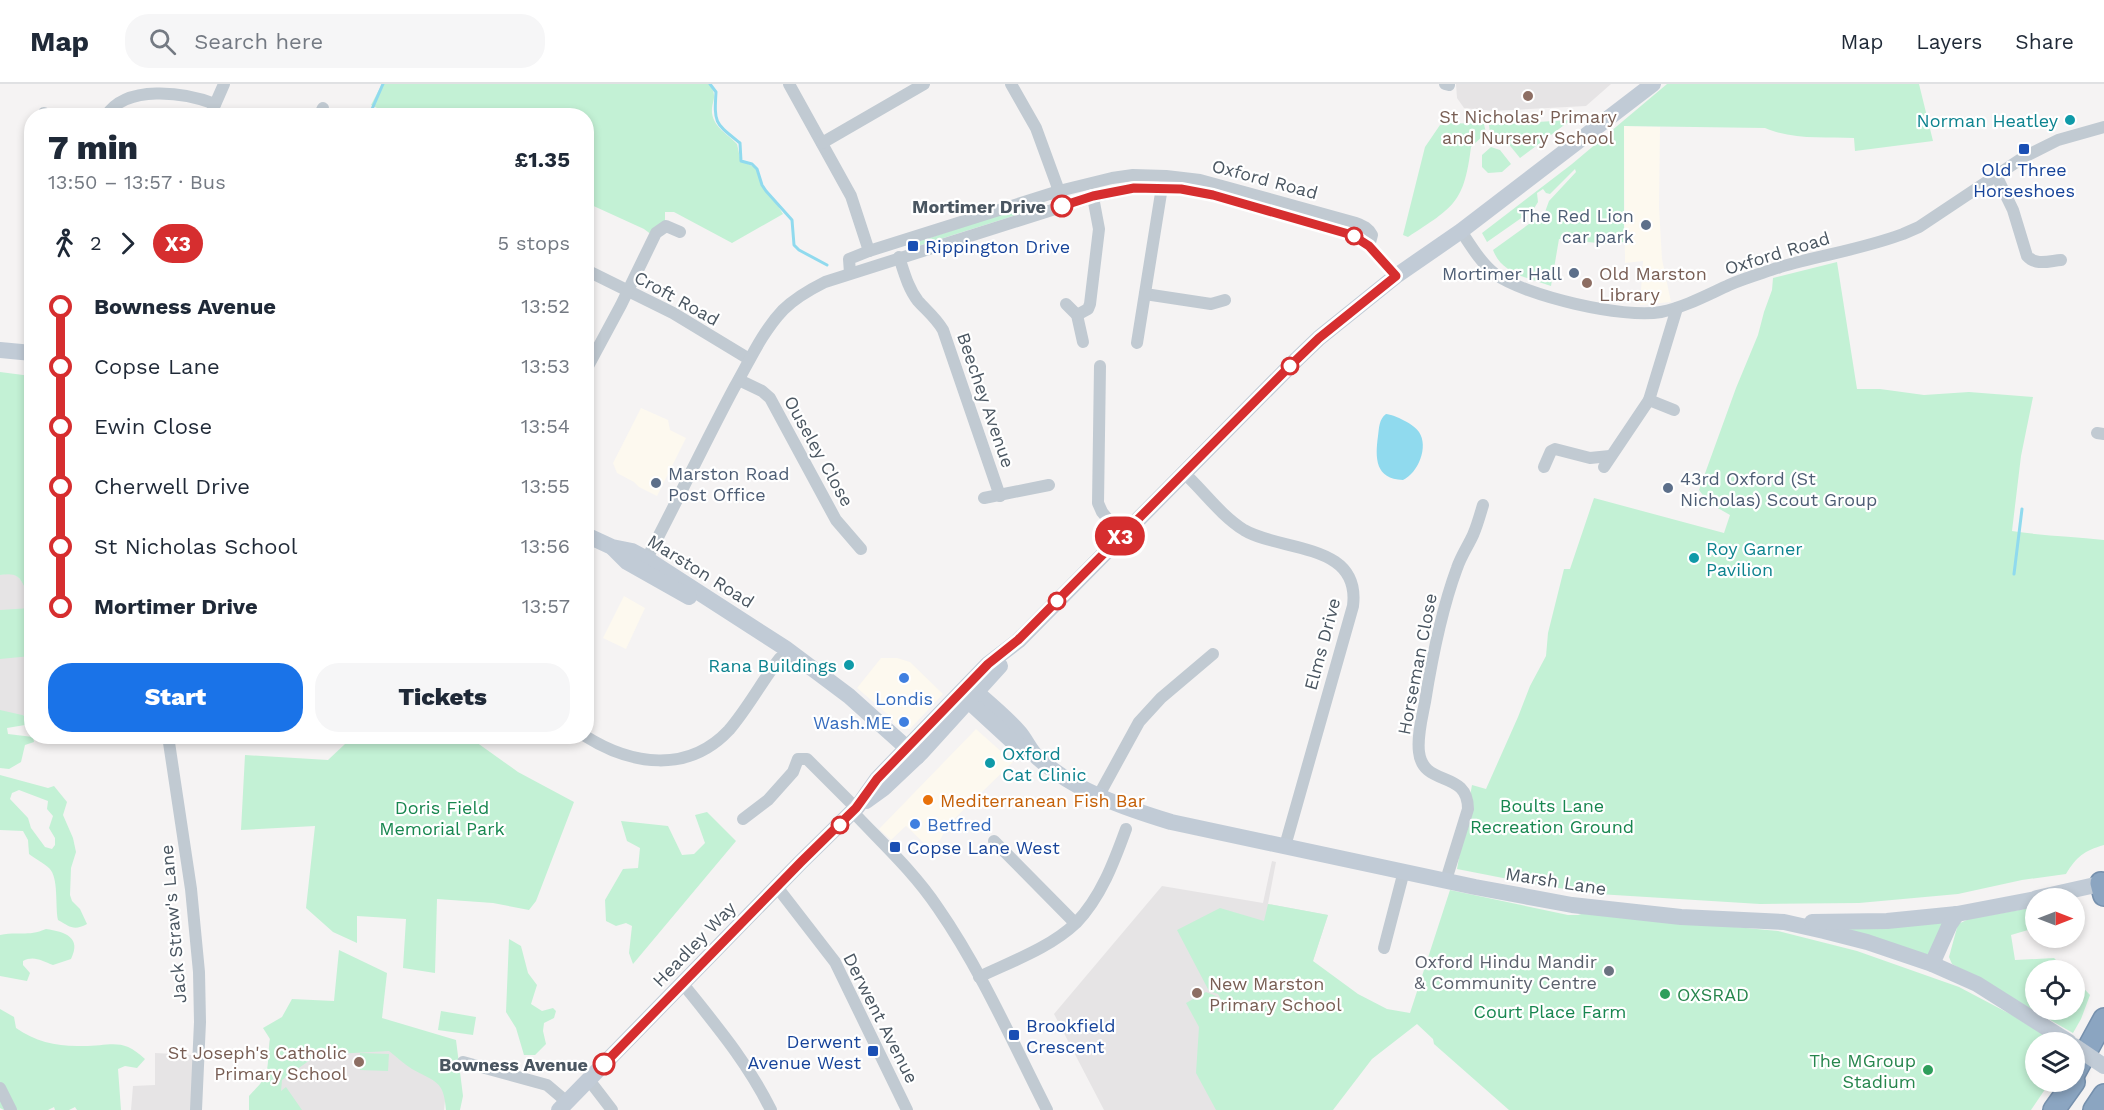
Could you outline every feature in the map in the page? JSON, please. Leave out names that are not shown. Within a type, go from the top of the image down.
[{"type":"highway","points":[[2085,1054],[2104,1019]]},
{"type":"highway","points":[[2085,1064],[2104,1038]]},
{"type":"highway","points":[[2057,1105],[2066,1092]]},
{"type":"highway","points":[[2094,1110],[2104,1095]]},
{"type":"main road","points":[[968,693],[988,664],[1018,640],[1306,351],[1396,276],[1461,231],[1653,84]]},
{"type":"main road","points":[[0,350],[24,352]]},
{"type":"main road","name":"Marston Road","points":[[594,539],[612,547],[627,562],[644,564],[699,604],[764,640],[835,692],[910,756]]},
{"type":"main road","name":"Marston Road","points":[[764,640],[780,658],[835,692]]},
{"type":"main road","points":[[968,693],[990,677],[1018,640]]},
{"type":"main road","name":"Marsh Lane","points":[[968,693],[998,720],[1011,741],[1033,753],[1050,768],[1069,780],[1125,807],[1171,822],[1561,903],[1681,917],[1784,922],[1867,942],[1932,964],[1977,984],[2053,1032]]},
{"type":"main road","name":"Headley Way","points":[[563,1106],[856,809],[877,779],[910,756],[968,693]]},
{"type":"main road","points":[[2085,890],[2103,887]]},
{"type":"main road","points":[[1784,922],[1887,921],[1957,914],[2025,901]]},
{"type":"main road","points":[[1932,964],[1957,914]]},
{"type":"main road","name":"Marsh Lane","points":[[2085,1053],[2104,1066]]},
{"type":"street","points":[[213,108],[225,84]]},
{"type":"street","points":[[789,84],[851,196],[869,252]]},
{"type":"street","points":[[822,143],[924,84]]},
{"type":"street","points":[[1011,84],[1036,128],[1059,192]]},
{"type":"street","points":[[111,108],[127,90],[194,96],[209,108]]},
{"type":"street","name":"Oxford Road","points":[[1461,231],[1494,272],[1518,286],[1543,295],[1628,313],[1646,314],[1677,308],[1731,284],[1771,270],[1903,234],[1919,226],[2024,157],[2058,140],[2104,127]]},
{"type":"street","points":[[1133,175],[1134,188]]},
{"type":"street","name":"Oxford Road","points":[[1369,246],[1372,235],[1365,227],[1356,223],[1200,180],[1133,175],[1059,192],[849,259],[850,273],[1093,196],[1134,188],[1162,187],[1206,193],[1352,235],[1369,246],[1396,276]]},
{"type":"street","points":[[1996,175],[2013,210],[2027,256],[2031,261],[2038,262],[2061,260]]},
{"type":"street","points":[[1137,343],[1162,187]]},
{"type":"street","points":[[1077,315],[1088,309],[1092,285],[1099,229],[1093,196]]},
{"type":"street","points":[[594,355],[656,233],[666,226],[680,232]]},
{"type":"street","name":"Beechey Avenue","points":[[899,257],[912,291],[920,303],[937,319],[943,330],[1000,496]]},
{"type":"street","points":[[644,564],[749,359],[777,317],[791,303],[815,287],[850,273]]},
{"type":"street","name":"Croft Road","points":[[594,274],[673,313],[749,359]]},
{"type":"street","points":[[1145,294],[1211,304],[1225,300]]},
{"type":"street","points":[[1066,304],[1077,315],[1083,342]]},
{"type":"street","points":[[1544,467],[1551,451],[1555,449],[1607,461],[1649,400],[1677,308]]},
{"type":"street","points":[[1100,366],[1098,503],[1102,512],[1121,535]]},
{"type":"street","name":"Ouseley Close","points":[[739,380],[762,391],[770,398],[836,520],[861,549]]},
{"type":"street","points":[[1649,400],[1674,410]]},
{"type":"street","name":"Elms Drive","points":[[1183,472],[1245,530],[1333,559],[1346,571],[1351,581],[1354,593],[1353,606],[1285,846]]},
{"type":"street","name":"Beechey Avenue","points":[[984,498],[1049,485]]},
{"type":"street","name":"Horseman Close","points":[[1446,880],[1468,809],[1468,802],[1457,783],[1431,774],[1424,768],[1419,753],[1419,736],[1435,648],[1452,581],[1473,535],[1483,505]]},
{"type":"street","points":[[1099,795],[1139,722],[1161,698],[1213,654]]},
{"type":"street","points":[[594,741],[616,754],[634,759],[661,761],[686,757],[710,745],[727,732],[780,658]]},
{"type":"street","name":"Jack Straw's Lane","points":[[169,744],[191,889],[199,972],[200,1022],[196,1110]]},
{"type":"street","points":[[743,819],[768,800],[793,772],[796,761],[802,758],[807,759],[856,809],[926,890],[979,977],[1047,1110]]},
{"type":"street","points":[[979,977],[1040,947],[1075,923],[1099,892],[1126,829]]},
{"type":"street","points":[[994,841],[1075,923]]},
{"type":"street","points":[[1384,948],[1404,871]]},
{"type":"street","name":"Derwent Avenue","points":[[777,887],[834,962],[907,1110]]},
{"type":"street","points":[[683,984],[745,1064],[758,1083],[771,1110]]},
{"type":"street","points":[[463,1062],[547,1085],[563,1106]]},
{"type":"street","points":[[589,1080],[612,1110]]},
{"type":"street","points":[[0,1088],[11,1110]]},
{"type":"shaded area","name":"St Nicholas' Primary and Nursery School","points":[[1456,84],[1611,84],[1586,106],[1494,111],[1464,108],[1457,98]]},
{"type":"shaded area","points":[[1624,126],[1660,127],[1659,207],[1662,259],[1671,302],[1640,305],[1643,261],[1625,263]]},
{"type":"shaded area","points":[[641,408],[668,420],[670,430],[686,438],[657,496],[617,473],[613,463]]},
{"type":"shaded area","points":[[10,573],[16,575],[24,584],[24,715],[0,718],[0,575]]},
{"type":"shaded area","points":[[624,596],[645,608],[626,649],[603,638]]},
{"type":"shaded area","points":[[881,658],[897,658],[910,662],[943,694],[910,729],[901,728],[893,723],[893,719],[857,688]]},
{"type":"shaded area","points":[[976,729],[1013,762],[949,824],[940,840],[929,848],[906,826],[891,840],[879,829]]},
{"type":"shaded area","name":"New Marston Primary School","points":[[1272,861],[1276,862],[1268,904],[1328,915],[1264,1110],[1104,1110],[1054,1014],[1162,886],[1263,903]]},
{"type":"shaded area","name":"St Joseph's Catholic Primary School","points":[[270,1033],[451,1043],[444,1110],[262,1110],[268,1080]]},
{"type":"shaded area","points":[[155,1053],[193,1055],[192,1110],[131,1110],[133,1086],[155,1085]]},
{"type":"green space","points":[[382,84],[709,84],[714,92],[712,113],[715,123],[737,144],[742,160],[756,168],[764,189],[783,214],[732,243],[674,212],[665,212],[665,221],[652,235],[644,229],[594,206],[594,108],[377,108],[371,105]]},
{"type":"green space","points":[[1667,84],[1919,84],[1933,141],[1855,151],[1854,138],[1798,136],[1765,128],[1624,126],[1624,242],[1607,244],[1559,239],[1551,286],[1517,274],[1503,265],[1493,250],[1545,212],[1549,201],[1576,172],[1575,169],[1550,194],[1543,189],[1537,193],[1538,202],[1533,210],[1487,242],[1482,233],[1572,164]]},
{"type":"green space","points":[[1571,120],[1520,158],[1507,142],[1490,133],[1489,125]]},
{"type":"green space","points":[[1484,124],[1486,133],[1471,147],[1465,180],[1454,202],[1436,218],[1408,237],[1403,235],[1425,147],[1440,125]]},
{"type":"green space","points":[[1491,147],[1500,150],[1511,164],[1502,172],[1488,173],[1482,167],[1482,155]]},
{"type":"green space","points":[[1044,200],[1045,206],[915,247],[914,243]]},
{"type":"green space","name":"Boults Lane Recreation Ground","points":[[1837,262],[1857,389],[1880,389],[1924,395],[1969,392],[2033,397],[2021,456],[2012,531],[2104,540],[2104,845],[2082,855],[2066,874],[2022,880],[1958,894],[1859,903],[1760,904],[1598,894],[1457,869],[1472,785],[1486,789],[1530,686],[1546,656],[1548,633],[1564,569],[1570,569],[1594,498],[1724,533],[1730,515],[1709,503],[1699,490],[1758,335],[1772,290],[1773,278]]},
{"type":"green space","points":[[0,372],[24,375],[24,586],[15,575],[0,575]]},
{"type":"green space","points":[[24,608],[24,657],[0,659],[0,610]]},
{"type":"green space","points":[[0,710],[24,715],[24,725],[7,728],[8,734],[24,736],[24,744],[28,744],[25,745],[21,762],[9,769],[0,768]]},
{"type":"green space","name":"Doris Field Memorial Park","points":[[345,744],[479,744],[518,772],[574,802],[536,901],[529,910],[493,903],[437,899],[435,973],[403,968],[406,919],[357,916],[357,943],[333,932],[306,908],[315,826],[241,830],[245,755],[328,760]]},
{"type":"green space","points":[[0,775],[48,788],[54,786],[67,802],[63,815],[73,838],[76,852],[71,868],[70,895],[87,924],[72,927],[58,920],[52,872],[29,854],[28,840],[23,831],[0,830]],"holes":[[[19,790],[48,801],[47,809],[53,816],[49,828],[55,838],[55,845],[52,849],[45,847],[31,828],[28,818],[10,799],[12,793]]]},
{"type":"green space","points":[[707,812],[736,841],[633,964],[629,953],[632,926],[626,923],[616,926],[606,921],[605,900],[623,869],[638,868],[640,848],[627,841],[621,821],[668,826],[682,855],[694,854],[705,843],[695,815]]},
{"type":"green space","name":"Court Place Farm","points":[[1450,890],[1568,915],[1584,913],[1778,931],[1857,951],[1959,987],[2039,1032],[2025,1032],[2025,1092],[2043,1092],[2031,1110],[1509,1110],[1434,1044],[1433,1039],[1417,1024],[1372,1059],[1333,1110],[1216,1110],[1196,1073],[1199,1027],[1186,1003],[1206,992],[1216,996],[1222,1008],[1218,1010],[1219,1012],[1226,1009],[1218,994],[1209,991],[1177,930],[1220,908],[1264,921],[1268,904],[1328,915],[1313,961],[1358,994],[1387,1009],[1410,1013]]},
{"type":"green space","points":[[2025,909],[2025,931],[2011,935],[2015,960],[2054,958],[2056,960],[2025,960],[2025,1006],[1952,964],[1949,957],[1958,924],[1969,919]]},
{"type":"green space","points":[[1945,920],[1929,955],[1828,927]]},
{"type":"green space","points":[[46,929],[70,937],[74,945],[71,959],[53,965],[42,960],[23,961],[23,965],[30,973],[27,981],[0,976],[0,935],[33,933]]},
{"type":"green space","points":[[509,939],[521,946],[528,973],[537,985],[531,1004],[542,1011],[553,1008],[556,1011],[554,1018],[544,1023],[546,1044],[535,1055],[524,1055],[516,1028],[506,1012]]},
{"type":"green space","points":[[339,950],[387,973],[382,1018],[456,1040],[463,1096],[460,1110],[446,1110],[443,1093],[437,1083],[409,1067],[389,1051],[317,1055],[282,1080],[281,1091],[286,1087],[302,1110],[249,1110],[249,1096],[263,1079],[268,1066],[270,1039],[263,1028],[282,1017],[292,999],[334,1001]]},
{"type":"green space","points":[[2085,990],[2090,995],[2085,1008]]},
{"type":"green space","points":[[0,1009],[14,1017],[16,1028],[40,1040],[74,1046],[116,1044],[137,1052],[145,1059],[137,1068],[125,1066],[118,1069],[121,1110],[77,1110],[75,1107],[69,1110],[55,1110],[54,1107],[48,1110],[4,1110],[0,1108]]},
{"type":"green space","points":[[441,1011],[476,1017],[473,1035],[438,1030]]},
{"type":"green space","points":[[2050,1020],[2080,1020],[2074,1032]]},
{"type":"green space","points":[[360,1053],[389,1054],[388,1071],[360,1070]]},
{"type":"water","points":[[1386,414],[1409,423],[1417,429],[1422,438],[1422,452],[1417,466],[1403,480],[1387,476],[1379,466],[1377,459],[1379,430]]},
{"type":"waterway","points":[[372,108],[383,84]]},
{"type":"waterway","points":[[710,84],[716,92],[715,111],[718,122],[740,143],[741,161],[752,164],[757,169],[766,191],[792,220],[794,245],[827,265]]},
{"type":"waterway","points":[[2014,574],[2022,509]]},
{"type":"bus line","name":"X3","points":[[604,1064],[839,826],[856,808],[877,779],[988,664],[1018,640],[1236,418],[1319,338],[1396,276],[1389,265],[1369,246],[1352,235],[1198,191],[1162,187],[1134,188],[1093,196],[1062,206]]},
{"type":"place","name":"St Nicholas' Primary and Nursery School","points":[[1528,96]]},
{"type":"place","name":"Norman Heatley","points":[[2070,120]]},
{"type":"place","name":"Old Three Horseshoes","points":[[2024,149]]},
{"type":"place","name":"Mortimer Drive","points":[[1062,206]]},
{"type":"place","name":"The Red Lion car park","points":[[1646,225]]},
{"type":"place","name":"Rippington Drive","points":[[913,246]]},
{"type":"place","name":"Mortimer Hall","points":[[1574,273]]},
{"type":"place","name":"Old Marston Library","points":[[1587,283]]},
{"type":"place","name":"Marston Road Post Office","points":[[656,483]]},
{"type":"place","name":"43rd Oxford (St Nicholas) Scout Group","points":[[1668,488]]},
{"type":"place","name":"Roy Garner Pavilion","points":[[1694,558]]},
{"type":"place","name":"Rana Buildings","points":[[849,665]]},
{"type":"place","name":"Londis","points":[[904,678]]},
{"type":"place","name":"Wash.ME","points":[[904,722]]},
{"type":"place","name":"Oxford Cat Clinic","points":[[990,763]]},
{"type":"place","name":"Mediterranean Fish Bar","points":[[928,800]]},
{"type":"place","name":"Betfred","points":[[915,824]]},
{"type":"place","name":"Copse Lane West","points":[[895,847]]},
{"type":"place","name":"Oxford Hindu Mandir & Community Centre","points":[[1609,971]]},
{"type":"place","name":"New Marston Primary School","points":[[1197,993]]},
{"type":"place","name":"OXSRAD","points":[[1665,994]]},
{"type":"place","name":"Brookfield Crescent","points":[[1014,1035]]},
{"type":"place","name":"Derwent Avenue West","points":[[873,1051]]},
{"type":"place","name":"St Joseph's Catholic Primary School","points":[[359,1062]]},
{"type":"place","name":"Bowness Avenue","points":[[604,1064]]},
{"type":"place","name":"The MGroup Stadium","points":[[1928,1070]]}]
